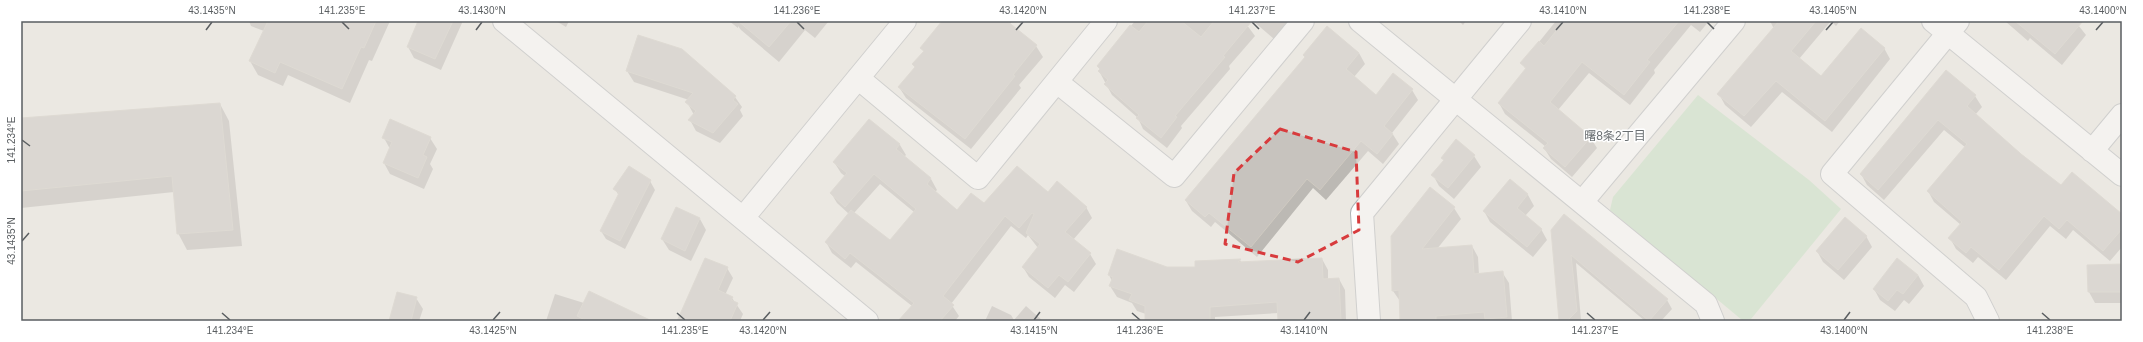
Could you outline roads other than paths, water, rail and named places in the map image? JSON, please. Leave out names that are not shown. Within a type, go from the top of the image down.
[{"type":"street","points":[[504,21],[867,321]]},
{"type":"street","points":[[743,218],[905,21]]},
{"type":"street","points":[[858,78],[978,178],[1106,21]]},
{"type":"street","points":[[1057,82],[1174,176],[1303,21]]},
{"type":"street","points":[[1360,21],[1706,304],[1714,321]]},
{"type":"street","points":[[1369,321],[1362,213],[1520,21]]},
{"type":"street","points":[[1582,202],[1734,21]]},
{"type":"street","points":[[1988,321],[1976,297],[1832,174],[1946,25],[2122,175]]},
{"type":"street","points":[[2092,151],[2122,115]]},
{"type":"district","name":"曙8条2丁目","points":[[1615,136]]}]
